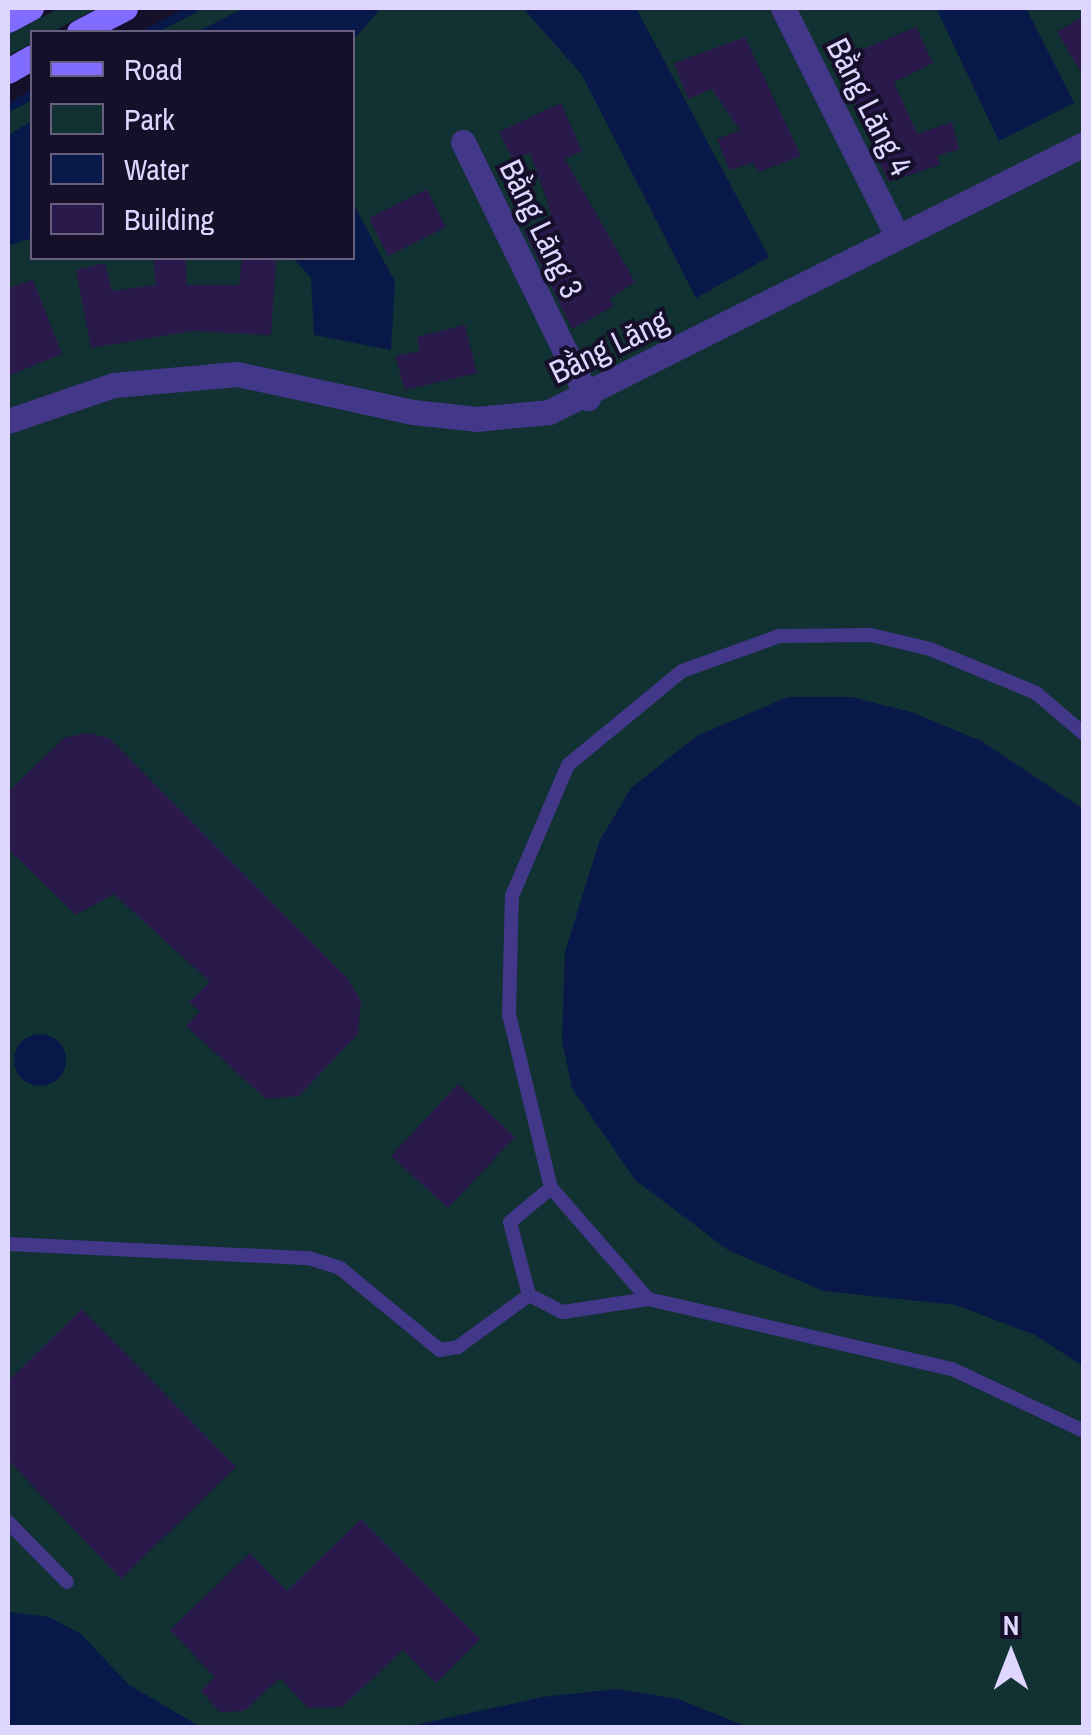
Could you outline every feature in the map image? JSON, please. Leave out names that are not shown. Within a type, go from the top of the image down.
[{"type":"main road","points":[[8,20],[30,8]]},
{"type":"main road","points":[[83,30],[126,8]]},
{"type":"main road","points":[[8,70],[30,58]]},
{"type":"street","name":"Bằng Lăng 4","points":[[783,8],[898,236]]},
{"type":"street","name":"Bằng Lăng 3","points":[[462,142],[588,398]]},
{"type":"street","name":"Bằng Lăng","points":[[8,420],[66,396],[165,377],[237,374],[476,418],[549,412],[588,398],[1084,144]]},
{"type":"lane","points":[[648,1299],[550,1188],[509,1015],[512,896],[568,765],[612,725],[724,652],[779,636],[872,635],[1036,693],[1084,734]]},
{"type":"lane","points":[[550,1188],[510,1222],[529,1295],[563,1312],[648,1299],[952,1369],[1084,1431]]},
{"type":"lane","points":[[8,1244],[309,1258],[340,1268],[440,1350],[458,1346],[529,1295]]},
{"type":"lane","points":[[8,1522],[68,1582]]},
{"type":"green space","points":[[59,8],[98,8],[56,30],[30,30],[30,44],[8,56],[8,35]]},
{"type":"green space","points":[[200,8],[1083,8],[1083,1727],[8,1727],[8,111],[30,98],[30,260],[355,260],[355,30],[157,30]]},
{"type":"water","points":[[244,8],[381,8],[355,38],[355,30],[201,30]]},
{"type":"water","points":[[523,8],[636,8],[769,257],[696,298],[582,75]]},
{"type":"water","points":[[936,8],[1026,8],[1074,103],[999,141]]},
{"type":"water","points":[[30,122],[30,239],[8,246],[8,135]]},
{"type":"water","points":[[355,207],[395,282],[391,350],[314,335],[311,278],[295,260],[355,260]]},
{"type":"water","points":[[788,697],[852,697],[914,713],[981,741],[1083,809],[1083,1366],[1035,1335],[956,1305],[824,1291],[728,1250],[635,1180],[572,1088],[562,1041],[565,952],[599,842],[631,788],[697,736]]},
{"type":"water","points":[[40,1034],[58,1042],[66,1060],[58,1078],[40,1086],[22,1078],[14,1060],[22,1042]]},
{"type":"water","points":[[8,1612],[49,1617],[81,1634],[129,1685],[201,1727],[8,1727]]},
{"type":"water","points":[[617,1689],[678,1699],[748,1727],[406,1727],[543,1697]]},
{"type":"building","points":[[1084,16],[1084,77],[1057,32]]},
{"type":"building","points":[[916,27],[933,63],[894,82],[917,134],[952,122],[959,149],[937,156],[940,165],[888,182],[837,60]]},
{"type":"building","points":[[745,37],[801,156],[758,172],[753,163],[729,170],[717,139],[740,130],[712,89],[688,99],[674,63]]},
{"type":"building","points":[[561,103],[582,151],[565,159],[635,282],[609,299],[614,306],[572,329],[524,231],[551,215],[530,153],[513,160],[499,132]]},
{"type":"building","points":[[427,189],[446,227],[388,256],[369,218]]},
{"type":"building","points":[[153,260],[185,260],[187,285],[239,285],[242,260],[276,261],[271,335],[191,331],[91,348],[76,270],[105,263],[112,291],[156,285]]},
{"type":"building","points":[[33,280],[62,354],[8,376],[8,288]]},
{"type":"building","points":[[465,325],[477,373],[405,390],[395,356],[420,351],[417,337]]},
{"type":"building","points":[[87,733],[109,738],[348,979],[361,1001],[358,1034],[299,1096],[266,1099],[186,1026],[200,1011],[189,1002],[210,982],[114,894],[76,915],[8,849],[8,792],[64,738]]},
{"type":"building","points":[[458,1084],[515,1137],[448,1208],[391,1156]]},
{"type":"building","points":[[82,1309],[236,1467],[121,1579],[8,1460],[8,1381]]},
{"type":"building","points":[[361,1519],[480,1639],[436,1683],[403,1650],[342,1707],[308,1708],[280,1678],[244,1711],[220,1712],[201,1691],[215,1677],[170,1630],[250,1553],[287,1591]]},
{"type":"waterway","points":[[151,30],[194,8]]},
{"type":"waterway","points":[[8,107],[30,95]]}]
